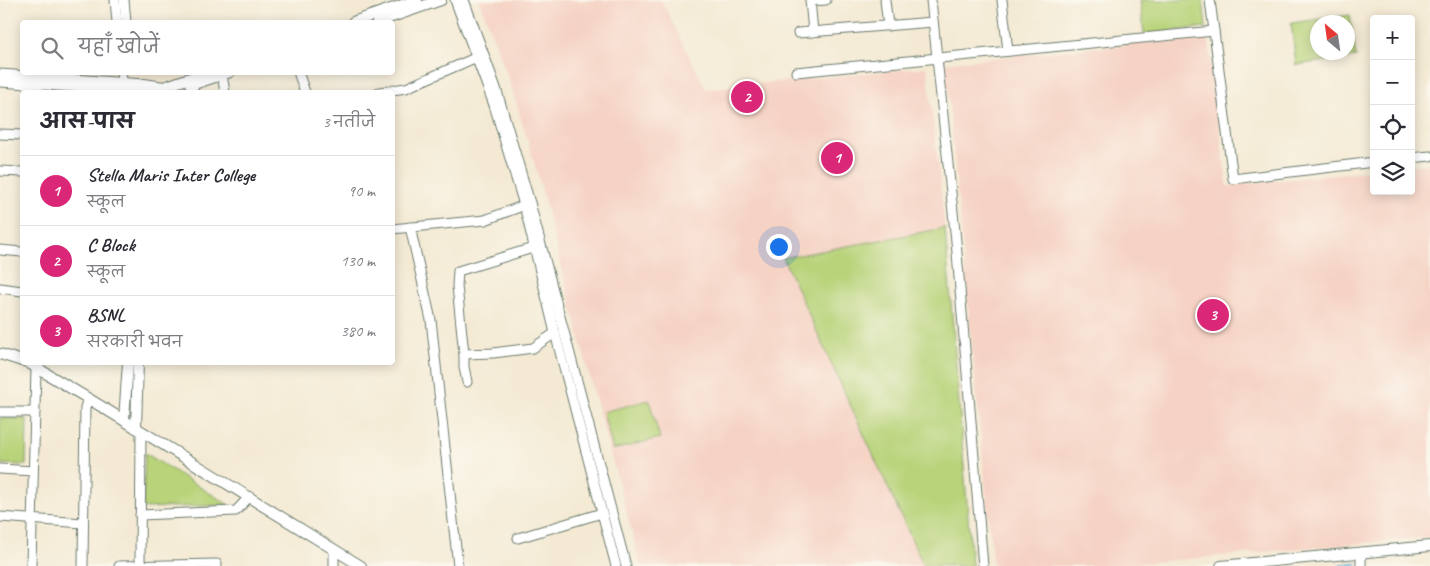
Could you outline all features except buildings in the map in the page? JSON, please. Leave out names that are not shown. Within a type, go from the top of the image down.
[{"type":"street","points":[[115,0],[117,20]]},
{"type":"street","points":[[124,0],[126,20]]},
{"type":"street","points":[[359,20],[417,0]]},
{"type":"street","points":[[383,20],[441,0]]},
{"type":"street","points":[[455,0],[477,56],[527,204],[533,248],[616,566]]},
{"type":"street","points":[[464,0],[496,88],[599,461],[626,566]]},
{"type":"street","points":[[813,32],[811,1],[826,0]]},
{"type":"street","points":[[885,0],[888,26]]},
{"type":"street","points":[[930,0],[956,241],[983,566]]},
{"type":"street","points":[[1002,0],[1008,51]]},
{"type":"street","points":[[1210,0],[1233,180],[1370,163]]},
{"type":"street","points":[[798,33],[933,22]]},
{"type":"street","points":[[796,72],[1214,31]]},
{"type":"street","points":[[392,90],[406,88],[477,56]]},
{"type":"street","points":[[0,74],[126,84],[147,90],[198,75]]},
{"type":"street","points":[[192,89],[224,75]]},
{"type":"street","points":[[225,90],[226,75]]},
{"type":"street","points":[[299,75],[304,90]]},
{"type":"street","points":[[0,82],[126,84]]},
{"type":"street","points":[[0,134],[20,135]]},
{"type":"street","points":[[1415,158],[1430,156]]},
{"type":"street","points":[[0,171],[20,172]]},
{"type":"street","points":[[395,229],[485,220],[527,204]]},
{"type":"street","points":[[410,227],[431,320],[458,566]]},
{"type":"street","points":[[467,382],[457,286],[458,271],[533,248]]},
{"type":"street","points":[[0,250],[20,252]]},
{"type":"street","points":[[0,288],[20,291]]},
{"type":"street","points":[[464,354],[493,353],[533,348],[555,332]]},
{"type":"street","points":[[0,354],[20,360]]},
{"type":"street","points":[[31,365],[139,429],[361,566]]},
{"type":"street","points":[[31,365],[35,412],[31,566]]},
{"type":"street","points":[[124,420],[128,365]]},
{"type":"street","points":[[138,365],[140,566]]},
{"type":"street","points":[[83,566],[85,407],[89,399]]},
{"type":"street","points":[[0,412],[35,412]]},
{"type":"street","points":[[0,469],[33,471]]},
{"type":"street","points":[[140,515],[236,511],[249,498]]},
{"type":"street","points":[[518,538],[602,513]]},
{"type":"street","points":[[0,517],[84,523]]},
{"type":"street","points":[[1221,566],[1312,563],[1361,552],[1430,546]]},
{"type":"street","points":[[334,550],[334,566]]},
{"type":"street","points":[[1361,552],[1361,566]]},
{"type":"street","points":[[119,566],[217,564],[217,566]]},
{"type":"shaded area","points":[[479,0],[661,0],[706,89],[927,67],[945,228],[783,258],[924,566],[641,566],[588,371],[539,179],[510,82]]},
{"type":"shaded area","points":[[1208,36],[1227,186],[1370,170],[1370,195],[1415,195],[1415,166],[1430,164],[1430,537],[1111,566],[993,566],[945,63]]},
{"type":"green space","points":[[1140,0],[1203,0],[1206,27],[1144,34]]},
{"type":"green space","points":[[1310,20],[1310,60],[1334,60],[1296,65],[1291,23]]},
{"type":"green space","points":[[945,228],[972,566],[924,566],[783,258]]},
{"type":"green space","points":[[649,400],[660,438],[613,450],[603,412]]},
{"type":"green space","points":[[0,418],[27,419],[26,465],[0,464]]},
{"type":"green space","points":[[145,453],[229,505],[143,508]]},
{"type":"waterway","points":[[1340,566],[1356,564]]},
{"type":"place","name":"C Block","points":[[747,97]]},
{"type":"place","name":"Stella Maris Inter College","points":[[837,158]]},
{"type":"place","name":"BSNL","points":[[1213,315]]}]
